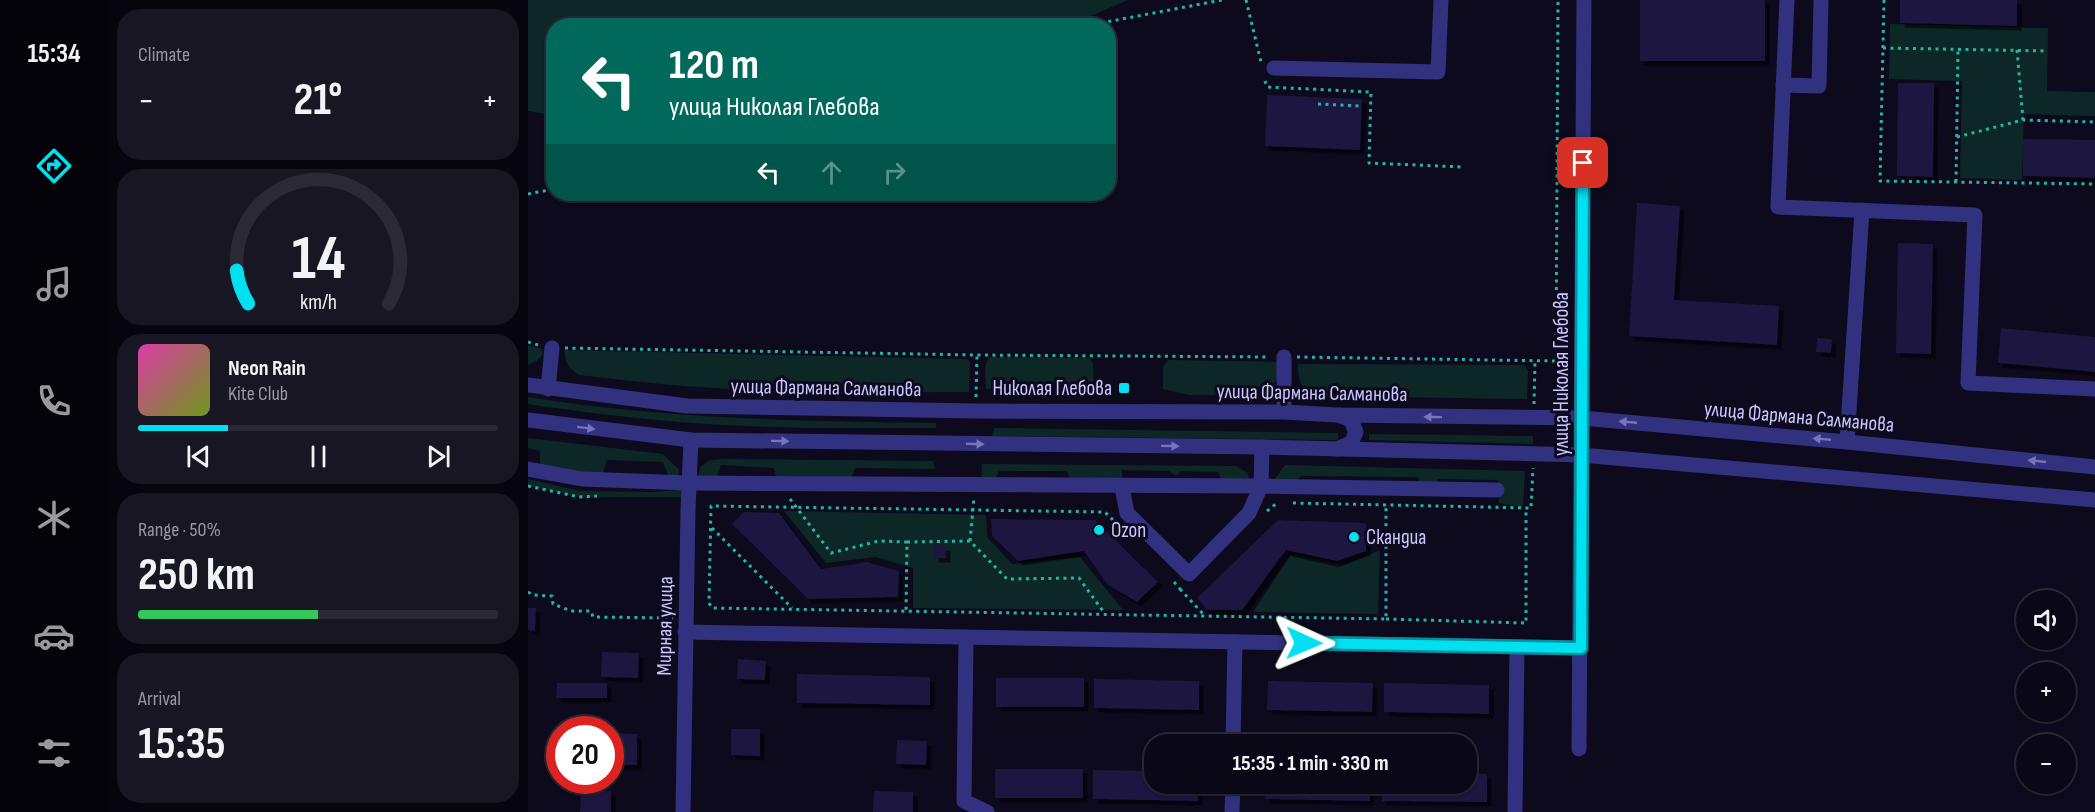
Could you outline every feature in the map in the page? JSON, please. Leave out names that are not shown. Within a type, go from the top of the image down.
[{"type":"street","points":[[1267,70],[1438,72],[1442,0]]},
{"type":"street","name":"улица Николая Глебова","points":[[1580,749],[1584,0]]},
{"type":"street","points":[[1787,0],[1778,207],[1975,215],[1968,383],[2095,389]]},
{"type":"street","points":[[1783,85],[1819,86],[1821,0]]},
{"type":"street","points":[[1847,442],[1862,210]]},
{"type":"street","points":[[548,389],[552,348]]},
{"type":"street","points":[[1284,357],[1284,412]]},
{"type":"street","name":"улица Фармана Салманова","points":[[528,385],[687,406],[976,411],[1284,412],[1582,418],[2095,466]]},
{"type":"street","points":[[1337,414],[1351,420],[1356,432],[1352,443],[1337,449]]},
{"type":"street","points":[[528,420],[692,440],[1262,447],[1581,455],[2095,500]]},
{"type":"street","name":"Мирная улица","points":[[683,812],[689,483],[692,440]]},
{"type":"street","points":[[1122,487],[1127,513],[1189,574],[1249,513],[1262,486],[1262,447]]},
{"type":"street","points":[[528,469],[582,479],[689,483],[1262,486],[1497,490]]},
{"type":"street","points":[[686,626],[966,637],[1581,648]]},
{"type":"street","points":[[966,637],[964,806],[987,812]]},
{"type":"street","points":[[1233,734],[1235,642]]},
{"type":"street","points":[[1515,812],[1517,647]]},
{"type":"street","points":[[1232,812],[1233,794]]},
{"type":"path","points":[[1116,22],[1222,0]]},
{"type":"path","points":[[1246,0],[1267,70],[1267,87],[1371,92],[1369,163],[1462,167]]},
{"type":"path","points":[[528,342],[552,348],[1556,361],[1558,0]]},
{"type":"path","points":[[1884,0],[1880,181],[2095,184]]},
{"type":"path","points":[[1883,48],[2048,51]]},
{"type":"path","points":[[1956,182],[1958,50]]},
{"type":"path","points":[[2017,50],[2023,120]]},
{"type":"path","points":[[1318,104],[1362,106]]},
{"type":"path","points":[[1957,137],[2023,120],[2095,122]]},
{"type":"path","points":[[528,194],[546,191]]},
{"type":"path","points":[[976,399],[977,355]]},
{"type":"path","points":[[1533,412],[1535,361]]},
{"type":"path","points":[[1259,518],[1277,503],[1532,508],[1533,470]]},
{"type":"path","points":[[786,495],[798,507],[831,553],[879,542],[970,541],[1007,579],[1079,578],[1106,615]]},
{"type":"path","points":[[970,541],[974,497]]},
{"type":"path","points":[[712,608],[709,603],[711,506],[1105,512],[1114,520]]},
{"type":"path","points":[[1386,506],[1386,619]]},
{"type":"path","points":[[712,608],[1526,623],[1526,508]]},
{"type":"path","points":[[711,527],[793,610]]},
{"type":"path","points":[[906,611],[907,542]]},
{"type":"path","points":[[1172,581],[1205,616]]},
{"type":"path","points":[[1180,589],[1189,581]]},
{"type":"path","points":[[528,592],[533,595],[552,596],[553,604],[571,611],[591,611],[593,616],[686,626]]},
{"type":"path","points":[[708,614],[712,608]]},
{"type":"green space","points":[[528,0],[1128,0],[1086,18],[546,18],[546,114],[528,111]]},
{"type":"green space","points":[[1890,24],[2048,28],[2047,91],[2095,92],[2095,116],[2024,114],[2022,180],[1960,178],[1962,81],[1889,79]]},
{"type":"green space","points":[[528,345],[542,349],[543,354],[537,361],[528,365]]},
{"type":"green space","points":[[565,350],[967,359],[970,362],[969,392],[780,391],[644,382],[579,375],[568,364]]},
{"type":"green space","points":[[991,357],[1090,358],[1093,364],[1094,388],[986,389],[985,367]]},
{"type":"green space","points":[[1168,360],[1279,362],[1276,381],[1263,395],[1189,395],[1163,389],[1163,367]]},
{"type":"green space","points":[[1298,364],[1522,365],[1528,372],[1527,399],[1315,396],[1301,383]]},
{"type":"green space","points":[[528,397],[630,410],[731,418],[936,423],[936,428],[783,427],[692,423],[528,404]]},
{"type":"green space","points":[[994,428],[1338,433],[1338,440],[992,436]]},
{"type":"green space","points":[[1369,434],[1533,436],[1533,444],[1369,440]]},
{"type":"green space","points":[[528,438],[663,454],[679,470],[678,482],[671,482],[663,462],[607,460],[601,480],[540,472],[540,451],[528,448]]},
{"type":"green space","points":[[710,460],[933,461],[935,469],[855,468],[849,484],[778,484],[774,468],[721,465],[714,483],[696,483],[701,466]]},
{"type":"green space","points":[[982,464],[1236,466],[1248,473],[1250,486],[1224,487],[1218,472],[1181,471],[1176,476],[1169,471],[1122,470],[1122,487],[1073,486],[1067,471],[999,471],[992,486],[981,486]]},
{"type":"green space","points":[[1285,465],[1525,471],[1523,507],[1499,503],[1498,480],[1438,479],[1434,490],[1421,489],[1418,477],[1301,476],[1292,487],[1269,487]]},
{"type":"green space","points":[[528,479],[580,491],[655,492],[689,489],[689,497],[579,497],[528,486]]},
{"type":"green space","points":[[784,511],[986,515],[987,537],[1012,564],[1080,557],[1123,610],[913,608],[913,568],[876,557],[826,563]]},
{"type":"green space","points":[[1380,550],[1378,614],[1253,612],[1290,556],[1339,567]]},
{"type":"building","points":[[1640,0],[1765,0],[1765,61],[1640,61]]},
{"type":"building","points":[[1900,0],[2017,0],[2017,26],[1900,23]]},
{"type":"building","points":[[1898,83],[1934,83],[1933,177],[1897,176]]},
{"type":"building","points":[[1267,95],[1362,99],[1360,150],[1265,146]]},
{"type":"building","points":[[2023,139],[2095,140],[2095,178],[2023,176]]},
{"type":"building","points":[[1637,203],[1680,206],[1674,300],[1779,306],[1777,345],[1629,336]]},
{"type":"building","points":[[1898,243],[1933,244],[1931,354],[1896,353]]},
{"type":"building","points":[[2001,328],[2095,337],[2095,372],[1998,363]]},
{"type":"building","points":[[1817,338],[1832,339],[1831,353],[1816,352]]},
{"type":"building","points":[[744,512],[779,513],[821,569],[867,562],[899,571],[898,597],[808,599],[732,524]]},
{"type":"building","points":[[991,519],[1095,520],[1158,582],[1137,602],[1108,585],[1084,551],[1018,561],[992,536]]},
{"type":"building","points":[[1278,520],[1366,523],[1366,551],[1337,561],[1286,550],[1242,610],[1207,610],[1197,598]]},
{"type":"building","points":[[934,546],[946,546],[946,558],[934,558]]},
{"type":"building","points":[[528,608],[536,608],[535,631],[528,630]]},
{"type":"building","points":[[602,652],[639,653],[638,678],[601,677]]},
{"type":"building","points":[[738,659],[766,661],[765,680],[737,679]]},
{"type":"building","points":[[797,674],[930,677],[930,705],[797,703]]},
{"type":"building","points":[[996,678],[1084,678],[1084,707],[996,707]]},
{"type":"building","points":[[1094,679],[1199,681],[1199,710],[1094,708]]},
{"type":"building","points":[[1268,681],[1373,683],[1372,712],[1267,710]]},
{"type":"building","points":[[557,683],[607,683],[607,698],[556,698]]},
{"type":"building","points":[[1384,683],[1489,685],[1489,714],[1384,712]]},
{"type":"building","points":[[731,729],[760,729],[760,756],[731,755]]},
{"type":"building","points":[[624,734],[637,734],[637,765],[624,765]]},
{"type":"building","points":[[897,740],[927,741],[926,765],[896,764]]},
{"type":"building","points":[[995,769],[1083,769],[1083,798],[995,798]]},
{"type":"building","points":[[1093,770],[1144,771],[1144,794],[1198,794],[1198,801],[1093,799]]},
{"type":"building","points":[[1477,774],[1487,774],[1487,802],[1382,801],[1382,794],[1477,794]]},
{"type":"building","points":[[874,791],[913,792],[913,812],[873,812]]},
{"type":"building","points":[[581,794],[611,794],[611,812],[580,812]]},
{"type":"building","points":[[1265,794],[1370,794],[1370,801],[1265,799]]},
{"type":"place","name":"Николая Глебова","points":[[1124,388]]},
{"type":"place","name":"Ozon","points":[[1099,530]]},
{"type":"place","name":"Скандиа","points":[[1354,537]]},
{"type":"route","points":[[1304,643],[1581,648],[1583,163]]}]
